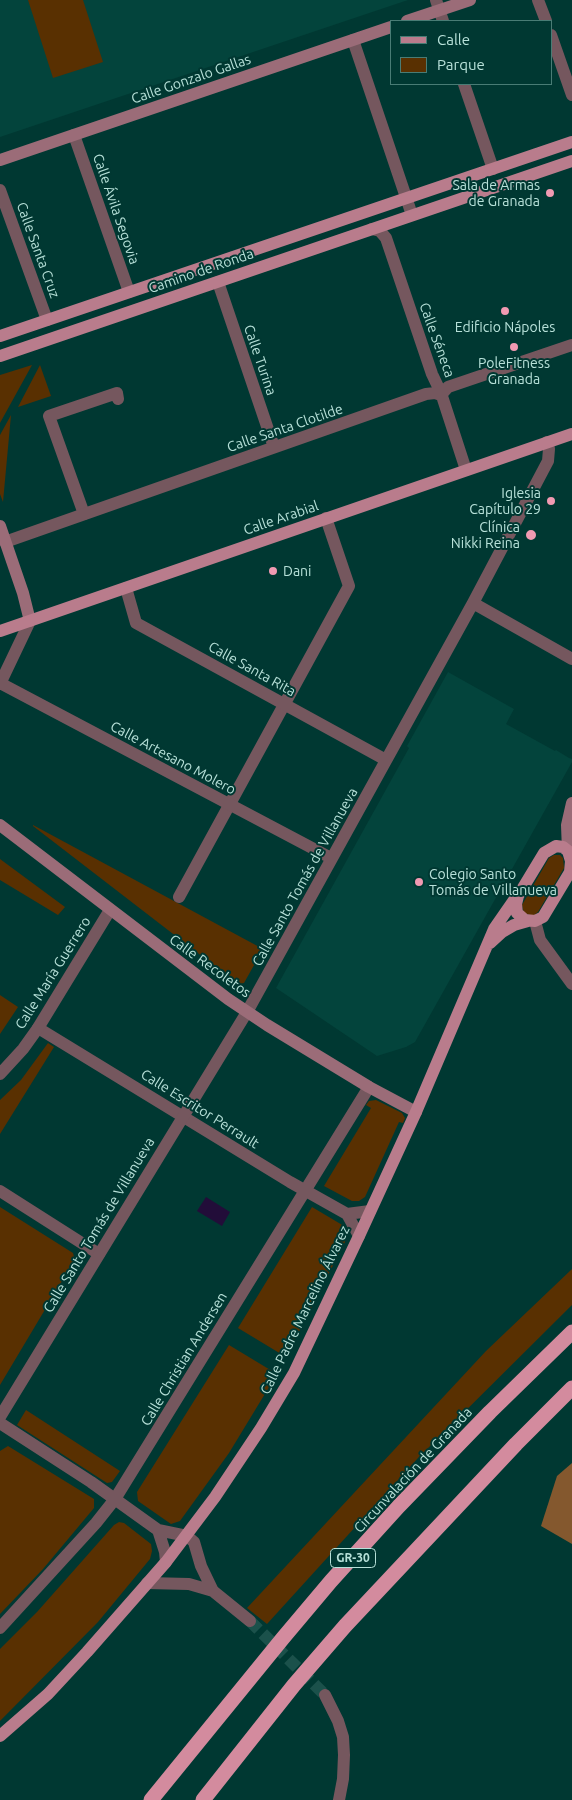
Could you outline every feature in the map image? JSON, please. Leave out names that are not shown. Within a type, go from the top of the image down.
[{"type":"highway","name":"Circunvalación de Granada","points":[[151,1800],[283,1638],[399,1506],[470,1432],[572,1332]]},
{"type":"highway","name":"GR-30","points":[[203,1800],[294,1686],[345,1626],[516,1444],[572,1388]]},
{"type":"main road","points":[[410,20],[470,0]]},
{"type":"main road","name":"Calle Gonzalo Gallas","points":[[0,160],[390,27]]},
{"type":"main road","name":"Camino de Ronda","points":[[0,336],[572,142]]},
{"type":"main road","name":"Camino de Ronda","points":[[0,356],[572,161]]},
{"type":"main road","name":"Calle Arabial","points":[[0,631],[572,434]]},
{"type":"main road","points":[[0,526],[23,593],[30,620]]},
{"type":"main road","points":[[519,894],[516,904],[517,913],[521,918],[531,921],[544,917],[570,872],[571,861],[567,825],[572,803]]},
{"type":"main road","name":"Calle Recoletos","points":[[0,825],[247,1012],[369,1087],[416,1112]]},
{"type":"main road","name":"Calle Padre Marcelino Álvarez","points":[[0,1736],[48,1694],[166,1562],[187,1536],[261,1428],[294,1373],[359,1236],[416,1112],[498,922],[519,894],[539,859],[547,851],[556,846],[563,848],[570,854]]},
{"type":"main road","points":[[556,896],[572,885]]},
{"type":"main road","name":"Calle Padre Marcelino Álvarez","points":[[489,944],[506,929],[518,923],[531,921]]},
{"type":"street","points":[[538,0],[546,20]]},
{"type":"street","points":[[552,38],[572,95]]},
{"type":"street","points":[[353,40],[412,215]]},
{"type":"street","points":[[464,85],[493,169]]},
{"type":"street","name":"Calle Ávila Segovia","points":[[74,135],[129,292]]},
{"type":"street","name":"Calle Santa Cruz","points":[[0,190],[47,320]]},
{"type":"street","name":"Calle Séneca","points":[[372,229],[380,232],[386,238],[466,470]]},
{"type":"street","name":"Calle Turina","points":[[218,282],[274,447]]},
{"type":"street","name":"Calle Santa Clotilde","points":[[6,542],[426,394],[435,393],[441,395],[448,387],[572,345]]},
{"type":"street","points":[[84,514],[49,416],[117,394],[118,399]]},
{"type":"street","name":"Calle Santo Tomás de Villanueva","points":[[0,1417],[247,1012],[473,603],[548,461],[549,449],[547,442]]},
{"type":"street","points":[[179,897],[349,586],[326,518]]},
{"type":"street","name":"Calle Santa Rita","points":[[126,588],[136,622],[386,760]]},
{"type":"street","points":[[473,603],[572,659]]},
{"type":"street","points":[[0,684],[30,620]]},
{"type":"street","name":"Calle Artesano Molero","points":[[0,684],[331,858]]},
{"type":"street","name":"Calle María Guerrero","points":[[0,1074],[23,1049],[38,1028],[110,910]]},
{"type":"street","points":[[531,921],[540,940],[572,984]]},
{"type":"street","name":"Calle Escritor Perrault","points":[[38,1028],[305,1191],[347,1214]]},
{"type":"street","name":"Calle Christian Andersen","points":[[0,1628],[96,1523],[114,1499],[369,1087]]},
{"type":"street","points":[[0,1191],[99,1254]]},
{"type":"street","points":[[359,1236],[347,1214],[370,1212]]},
{"type":"street","points":[[0,1423],[158,1530],[187,1536],[194,1542],[201,1566],[213,1590],[250,1622]]},
{"type":"street","points":[[158,1530],[166,1562]]},
{"type":"street","points":[[147,1583],[189,1584],[213,1590]]},
{"type":"street","points":[[325,1695],[338,1721],[343,1737],[343,1779],[339,1800]]},
{"type":"shaded area","points":[[0,0],[408,0],[0,137]]},
{"type":"shaded area","name":"Colegio Santo Tomás de Villanueva","points":[[448,672],[514,709],[506,724],[572,759],[572,762],[415,1042],[406,1047],[377,1056],[276,988],[409,748],[407,746]]},
{"type":"shaded area","points":[[206,1197],[230,1212],[222,1226],[197,1211]]},
{"type":"shaded area","points":[[572,1463],[572,1544],[541,1526],[557,1476]]},
{"type":"green space","points":[[28,0],[83,0],[103,62],[53,78]]},
{"type":"green space","points":[[32,365],[0,423],[0,375]]},
{"type":"green space","points":[[40,365],[51,396],[18,407]]},
{"type":"green space","points":[[11,415],[3,502],[0,494],[0,435]]},
{"type":"green space","points":[[33,825],[263,949],[244,983],[238,984]]},
{"type":"green space","points":[[554,855],[560,855],[563,858],[564,868],[538,912],[533,916],[524,913],[522,905],[549,858]]},
{"type":"green space","points":[[0,859],[65,907],[58,915],[0,880]]},
{"type":"green space","points":[[0,995],[18,1007],[0,1034]]},
{"type":"green space","points":[[48,1043],[54,1047],[0,1134],[0,1100],[21,1080]]},
{"type":"green space","points":[[376,1100],[402,1113],[405,1118],[403,1123],[399,1122],[365,1197],[359,1201],[352,1201],[324,1186],[371,1108],[366,1105],[369,1101]]},
{"type":"green space","points":[[0,1207],[73,1253],[74,1261],[0,1385]]},
{"type":"green space","points":[[312,1207],[344,1226],[345,1242],[286,1357],[238,1328]]},
{"type":"green space","points":[[572,1269],[572,1305],[418,1458],[267,1624],[247,1608],[486,1351]]},
{"type":"green space","points":[[229,1345],[277,1374],[229,1453],[180,1521],[171,1524],[138,1501],[137,1492]]},
{"type":"green space","points":[[26,1410],[120,1471],[112,1482],[107,1483],[17,1425]]},
{"type":"green space","points":[[8,1446],[94,1499],[94,1508],[43,1569],[0,1614],[0,1451]]},
{"type":"green space","points":[[119,1522],[124,1523],[151,1544],[150,1559],[98,1622],[0,1721],[0,1649],[37,1612],[114,1525]]},
{"type":"tunnel","points":[[250,1621],[325,1695]]},
{"type":"place","name":"Sala de Armas de Granada","points":[[550,193]]},
{"type":"place","name":"Edificio Nápoles","points":[[505,311]]},
{"type":"place","name":"PoleFitness Granada","points":[[514,347]]},
{"type":"place","name":"Iglesia Capítulo 29","points":[[551,501]]},
{"type":"place","name":"Clínica Nikki Reina","points":[[531,535]]},
{"type":"place","name":"Dani","points":[[273,571]]},
{"type":"place","name":"Colegio Santo Tomás de Villanueva","points":[[419,882]]}]
